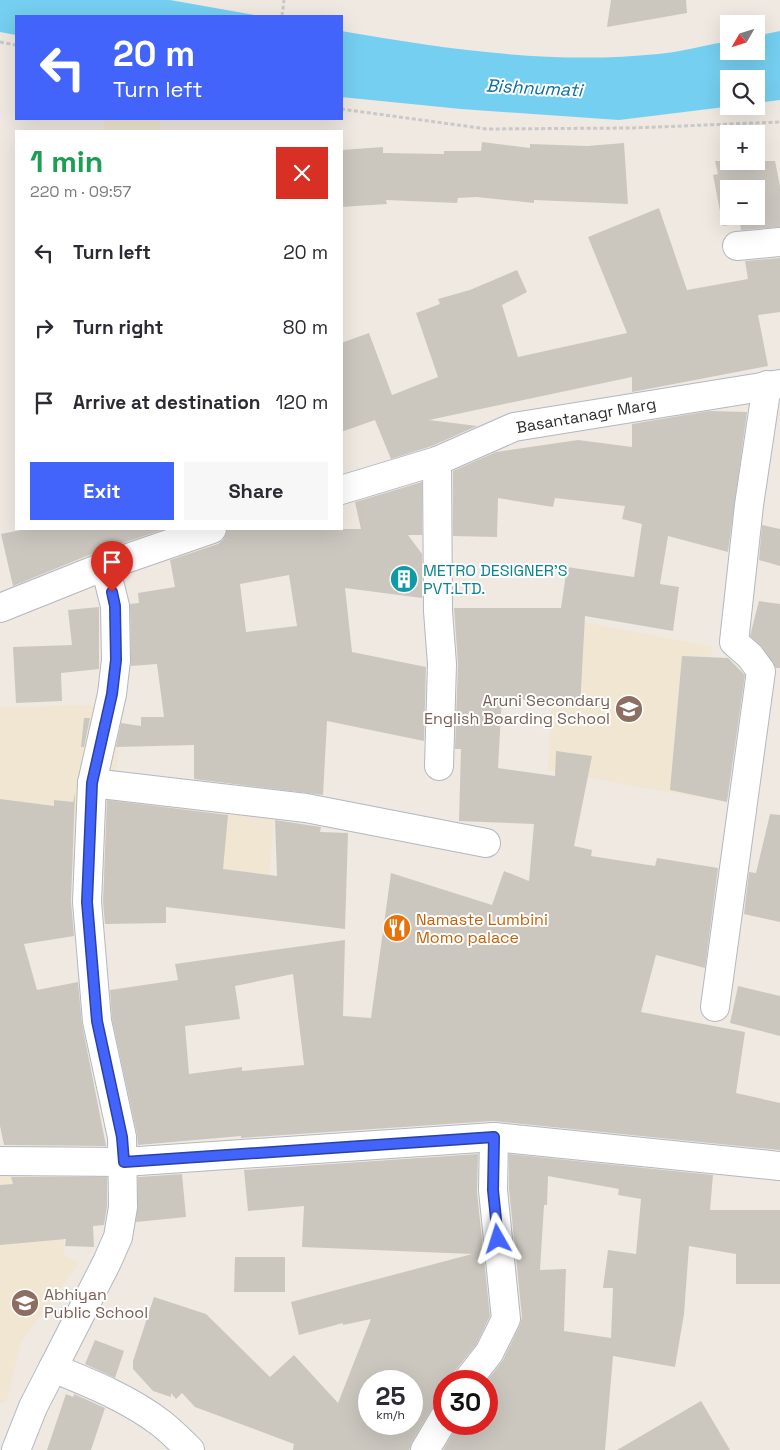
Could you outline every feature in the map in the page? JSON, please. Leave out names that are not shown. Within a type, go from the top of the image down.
[{"type":"street","points":[[737,246],[780,242]]},
{"type":"street","points":[[715,1007],[761,671],[750,656],[734,642],[749,505],[773,384]]},
{"type":"street","name":"Basantanagr Marg","points":[[343,489],[437,461],[514,427],[773,384]]},
{"type":"street","points":[[437,461],[438,611],[442,664],[439,766]]},
{"type":"street","points":[[0,608],[105,566],[209,530]]},
{"type":"street","points":[[16,1450],[33,1407],[107,1262],[118,1237],[123,1207],[124,1162],[122,1137],[96,1011],[87,902],[92,783],[112,694],[116,660],[115,606],[105,566]]},
{"type":"street","points":[[92,783],[291,806],[486,843]]},
{"type":"street","points":[[476,1370],[489,1353],[506,1319],[493,1190],[494,1137]]},
{"type":"street","points":[[0,1161],[124,1162],[494,1137],[780,1166]]},
{"type":"street","points":[[53,1368],[101,1388],[135,1407],[162,1424],[190,1450]]},
{"type":"street","points":[[425,1450],[434,1435]]},
{"type":"path","points":[[282,15],[284,0]]},
{"type":"path","points":[[0,42],[15,45]]},
{"type":"path","points":[[343,109],[487,129],[632,128],[780,122]]},
{"type":"shaded area","points":[[104,120],[160,120],[159,130],[103,130]]},
{"type":"shaded area","name":"Aruni Secondary English Boarding School","points":[[557,617],[712,647],[699,798],[548,770]]},
{"type":"shaded area","points":[[124,705],[114,789],[275,802],[268,895],[74,872],[0,851],[0,707]]},
{"type":"shaded area","name":"Abhiyan Public School","points":[[61,1168],[64,1255],[79,1263],[21,1342],[6,1403],[0,1403],[0,1172]]},
{"type":"water","points":[[0,0],[170,0],[254,15],[15,15],[15,35],[0,32]]},
{"type":"water","name":"Bishnumati","points":[[343,31],[459,49],[579,58],[667,53],[720,43],[720,60],[765,60],[765,34],[780,31],[780,100],[765,102],[765,70],[720,70],[720,108],[619,120],[461,109],[343,97]]},
{"type":"building","points":[[611,0],[686,0],[687,13],[607,27]]},
{"type":"building","points":[[482,142],[530,148],[530,144],[587,146],[624,143],[628,204],[534,200],[534,203],[476,197],[458,198],[457,203],[386,200],[387,204],[343,207],[343,150],[383,147],[383,153],[444,154],[444,151],[481,151]]},
{"type":"building","points":[[715,161],[720,161],[720,170],[765,170],[765,161],[775,161],[780,186],[780,227],[741,230],[740,225],[765,225],[765,180],[720,180],[720,211],[713,175],[718,174]]},
{"type":"building","points":[[659,208],[687,290],[748,279],[745,261],[780,258],[780,312],[758,315],[768,366],[632,392],[632,377],[429,420],[477,426],[432,446],[391,459],[375,420],[343,431],[343,342],[369,333],[392,395],[438,377],[416,313],[440,304],[438,299],[470,290],[517,270],[527,292],[502,305],[518,357],[627,333],[588,237]]},
{"type":"building","points":[[709,411],[747,412],[728,552],[668,536],[660,584],[679,587],[673,631],[585,616],[580,707],[502,697],[498,768],[555,776],[556,751],[592,756],[574,846],[592,850],[591,856],[655,866],[657,858],[718,868],[705,968],[656,955],[641,1012],[745,1032],[736,1093],[780,1103],[780,1150],[493,1121],[241,1138],[241,1136],[138,1145],[112,1019],[110,990],[178,980],[175,964],[345,940],[343,1016],[371,1018],[391,873],[492,905],[504,871],[529,881],[534,824],[459,821],[461,749],[455,749],[458,664],[454,608],[561,608],[567,567],[634,577],[642,524],[622,519],[625,506],[555,498],[553,507],[498,498],[497,537],[453,536],[453,471],[496,452],[578,440],[632,447],[632,424]],"holes":[[[293,974],[304,1065],[242,1071],[242,1067],[189,1074],[185,1026],[240,1019],[235,986]]]},
{"type":"building","points":[[422,482],[422,535],[408,535],[422,554],[422,598],[345,588],[352,652],[426,667],[424,741],[327,721],[323,795],[194,779],[194,745],[116,747],[121,723],[141,726],[141,717],[164,717],[157,664],[131,666],[130,604],[139,603],[138,593],[175,587],[170,560],[218,544],[224,539],[227,530],[361,529],[355,502]],"holes":[[[289,575],[297,626],[246,632],[240,584]]]},
{"type":"building","points":[[762,525],[780,529],[780,566],[759,560]]},
{"type":"building","points":[[21,530],[162,530],[99,551],[13,586],[1,534]]},
{"type":"building","points":[[759,601],[780,604],[780,668],[775,668],[762,647],[750,636]]},
{"type":"building","points":[[99,607],[99,669],[61,673],[62,701],[16,703],[13,647],[72,645],[68,610]]},
{"type":"building","points":[[682,656],[728,658],[745,675],[727,802],[670,790]]},
{"type":"building","points":[[84,718],[90,718],[84,747],[81,747]]},
{"type":"building","points":[[75,793],[71,901],[74,936],[24,944],[37,990],[78,982],[82,1024],[106,1146],[4,1145],[0,1126],[0,799],[54,806],[54,800],[73,802]]},
{"type":"building","points":[[107,800],[228,815],[223,869],[277,876],[275,820],[321,827],[320,832],[348,833],[345,929],[166,907],[166,923],[105,924],[103,902]]},
{"type":"building","points":[[770,814],[780,815],[780,922],[744,914],[749,872],[756,873]]},
{"type":"building","points":[[738,986],[780,996],[780,1036],[730,1023]]},
{"type":"building","points":[[478,1154],[477,1192],[490,1316],[476,1345],[456,1370],[433,1370],[433,1408],[423,1423],[423,1370],[358,1370],[358,1435],[416,1435],[409,1450],[293,1450],[294,1444],[195,1407],[182,1393],[176,1399],[171,1393],[171,1397],[153,1391],[133,1369],[133,1361],[154,1297],[206,1314],[270,1377],[294,1355],[338,1403],[371,1319],[343,1325],[343,1323],[299,1335],[291,1302],[472,1254],[302,1247],[304,1206],[248,1211],[244,1170]]},
{"type":"building","points":[[509,1154],[713,1175],[710,1210],[780,1210],[780,1284],[736,1284],[736,1254],[689,1246],[684,1314],[675,1367],[613,1356],[605,1450],[443,1450],[452,1435],[498,1435],[498,1370],[495,1370],[503,1360],[522,1317],[509,1189]],"holes":[[[548,1176],[619,1189],[618,1195],[641,1199],[636,1254],[608,1250],[603,1288],[613,1288],[611,1338],[564,1331],[566,1269],[540,1270],[544,1205],[547,1205]]]},
{"type":"building","points":[[182,1174],[186,1217],[136,1222],[138,1177]]},
{"type":"building","points":[[11,1177],[107,1177],[107,1206],[104,1225],[93,1226],[94,1247],[65,1246],[66,1239],[0,1245],[0,1185],[13,1184]]},
{"type":"building","points":[[235,1257],[285,1257],[285,1292],[234,1292]]},
{"type":"building","points":[[95,1340],[124,1351],[115,1378],[85,1364]]},
{"type":"building","points":[[66,1394],[73,1397],[74,1394],[105,1408],[91,1450],[47,1450]]},
{"type":"building","points":[[701,1401],[730,1450],[617,1450]]},
{"type":"place","name":"METRO DESIGNER'S PVT.LTD.","points":[[404,579]]},
{"type":"place","name":"Aruni Secondary English Boarding School","points":[[629,709]]},
{"type":"place","name":"Namaste Lumbini Momo palace","points":[[397,928]]},
{"type":"place","name":"Abhiyan Public School","points":[[25,1303]]},
{"type":"route","points":[[112,592],[115,606],[116,660],[112,694],[92,783],[87,862],[87,902],[97,1021],[122,1137],[124,1162],[494,1137],[493,1190],[498,1239]]}]
